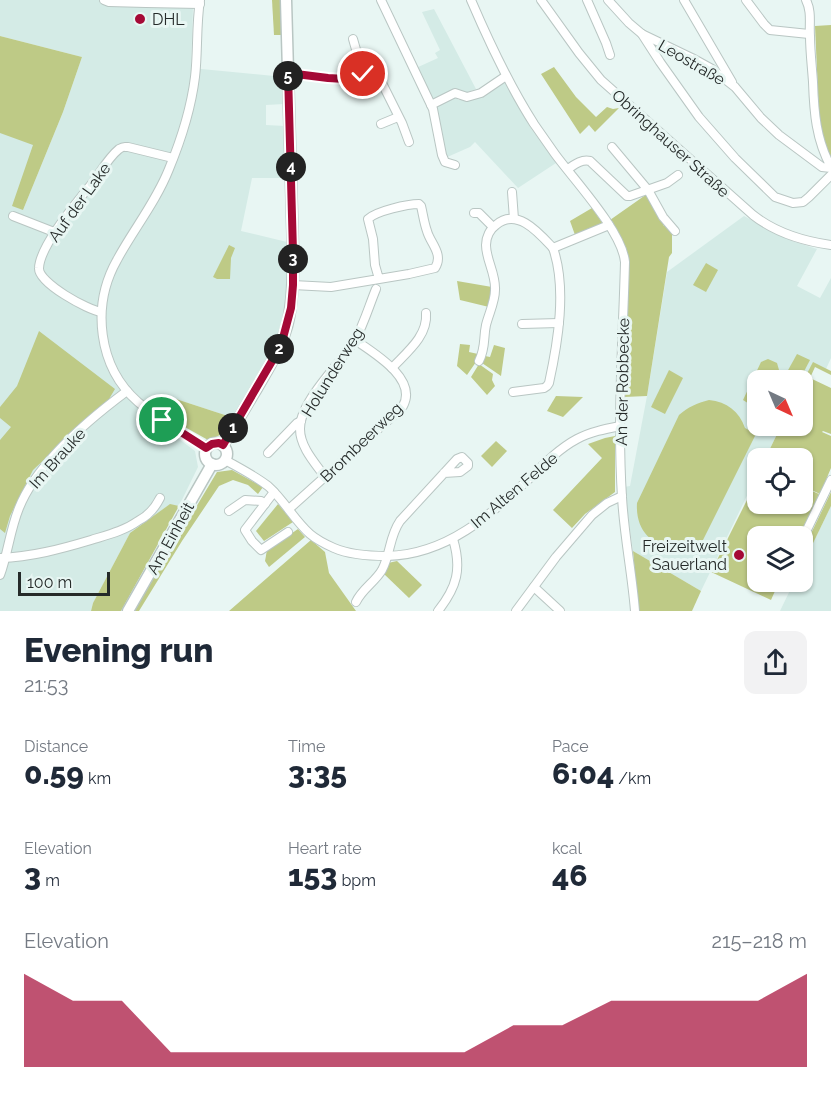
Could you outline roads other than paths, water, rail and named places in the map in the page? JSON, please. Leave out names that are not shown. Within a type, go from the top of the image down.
[{"type":"main road","points":[[223,445],[271,365],[289,317],[293,285],[293,235],[286,0]]},
{"type":"main road","points":[[212,444],[223,445],[226,450],[225,460],[218,465],[206,459],[206,448],[212,444]]},
{"type":"main road","name":"Am Einheit","points":[[128,611],[212,464]]},
{"type":"street","points":[[104,0],[146,3],[200,2],[193,89],[180,140],[160,189],[115,262],[106,285],[101,312],[106,350],[116,375],[127,391],[146,409],[206,448]]},
{"type":"street","points":[[381,0],[431,105],[441,155],[446,162],[455,165]]},
{"type":"street","name":"An der Robbecke","points":[[471,0],[506,76],[533,122],[555,155],[609,225],[622,248],[625,262],[620,426],[622,496],[635,611]]},
{"type":"street","name":"Obringhauser Straße","points":[[541,0],[601,80],[753,215],[776,230],[811,242],[831,245]]},
{"type":"street","points":[[587,0],[610,55]]},
{"type":"street","name":"Leostraße","points":[[608,0],[642,34],[712,69],[735,87],[779,135],[822,167],[831,168]]},
{"type":"street","points":[[684,0],[735,87]]},
{"type":"street","points":[[746,0],[770,30],[809,34]]},
{"type":"street","points":[[806,0],[810,14],[809,34],[816,125],[822,148],[831,168]]},
{"type":"street","points":[[642,34],[699,117],[735,158],[775,197],[793,203],[803,202],[831,175]]},
{"type":"street","points":[[352,39],[363,74]]},
{"type":"street","points":[[288,73],[345,79],[373,73],[379,77],[409,142]]},
{"type":"street","points":[[431,105],[455,93],[467,97],[481,93],[506,76]]},
{"type":"street","points":[[381,124],[398,117]]},
{"type":"street","name":"Auf der Lake","points":[[101,312],[78,303],[46,282],[39,274],[42,257],[54,232],[122,147],[173,158]]},
{"type":"street","points":[[612,147],[648,190],[663,217],[675,231]]},
{"type":"street","points":[[568,169],[587,160],[627,196],[667,183],[678,176]]},
{"type":"street","points":[[512,192],[514,219]]},
{"type":"street","points":[[293,285],[331,286],[379,279],[426,271],[435,268],[437,265],[436,250],[427,231],[419,204],[374,214],[368,219],[379,279]]},
{"type":"street","points":[[474,213],[479,213],[494,227]]},
{"type":"street","points":[[14,216],[54,232]]},
{"type":"street","points":[[479,361],[484,349],[486,326],[495,292],[486,247],[488,236],[494,227],[506,219],[522,220],[553,248],[559,288],[559,323],[558,342],[547,387],[513,392]]},
{"type":"street","points":[[553,248],[609,225]]},
{"type":"street","name":"Holunderweg","points":[[326,477],[304,444],[301,435],[301,421],[309,403],[355,340],[376,289]]},
{"type":"street","points":[[392,368],[424,331],[426,313]]},
{"type":"street","points":[[522,324],[559,323]]},
{"type":"street","name":"Brombeerweg","points":[[289,509],[402,407],[406,399],[406,389],[402,378],[355,340]]},
{"type":"street","name":"Im Brauke","points":[[0,575],[2,558],[19,508],[34,479],[69,441],[101,411],[127,391]]},
{"type":"street","name":"Holunderweg","points":[[268,453],[301,421]]},
{"type":"street","name":"Im Alten Felde","points":[[225,460],[269,487],[311,535],[334,548],[350,553],[388,556],[411,554],[453,539],[492,512],[572,442],[595,432],[620,426]]},
{"type":"street","points":[[356,602],[360,594],[381,571],[388,556],[393,533],[400,521],[444,473]]},
{"type":"street","points":[[809,526],[831,480]]},
{"type":"street","points":[[274,492],[245,530],[261,550],[288,532]]},
{"type":"street","points":[[516,611],[556,557],[596,510],[622,496]]},
{"type":"street","points":[[2,558],[62,549],[121,530],[148,514],[160,498]]},
{"type":"street","points":[[229,512],[245,500],[261,501],[265,504]]},
{"type":"street","points":[[438,611],[448,596],[458,567],[453,539]]},
{"type":"street","points":[[534,587],[560,611]]},
{"type":"place","name":"DHL","points":[[140,19]]},
{"type":"place","name":"Freizeitwelt Sauerland","points":[[739,555]]}]
